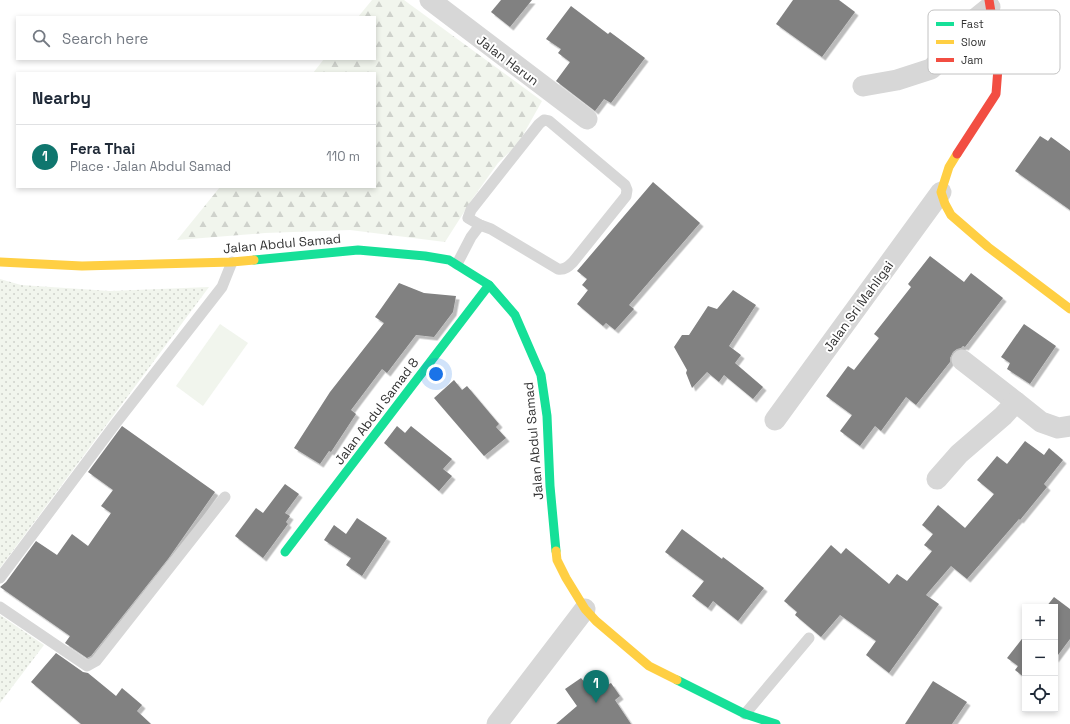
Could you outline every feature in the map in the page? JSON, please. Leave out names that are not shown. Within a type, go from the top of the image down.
[{"type":"street","name":"Jalan Harun","points":[[430,0],[587,119]]},
{"type":"street","name":"Jalan Sri Mahligai","points":[[863,86],[897,80],[928,70]]},
{"type":"street","name":"Jalan Sri Mahligai","points":[[775,420],[941,192],[949,167],[996,94],[998,74]]},
{"type":"street","points":[[941,192],[945,204],[952,215],[988,247],[1070,309]]},
{"type":"street","name":"Jalan Abdul Samad","points":[[0,262],[82,266],[232,262],[358,250],[426,256],[449,260],[457,264],[489,285],[515,315],[541,375],[547,416],[550,486],[557,560],[566,578],[586,609],[596,621],[649,666],[745,714],[776,724]]},
{"type":"street","name":"Jalan Abdul Samad 8","points":[[285,552],[489,285]]},
{"type":"street","points":[[962,360],[1040,422],[1058,428],[1070,426]]},
{"type":"street","points":[[937,478],[959,454],[1003,416],[1016,402]]},
{"type":"street","points":[[497,724],[586,609]]},
{"type":"lane","points":[[544,120],[549,122],[624,185],[627,190],[626,196],[573,262],[562,270],[491,229],[480,225],[468,218],[471,210],[544,120]]},
{"type":"lane","points":[[457,264],[471,237],[480,225]]},
{"type":"lane","points":[[0,578],[116,423],[222,288],[232,262]]},
{"type":"lane","points":[[0,607],[87,666],[96,662],[225,497]]},
{"type":"lane","points":[[745,714],[809,638]]},
{"type":"green space","points":[[372,0],[404,0],[542,101],[518,144],[498,163],[473,198],[445,242],[350,230],[265,233],[177,240],[219,188],[376,188],[376,72],[314,72],[323,60],[376,60],[376,16],[359,16]]},
{"type":"green space","points":[[0,279],[21,285],[110,291],[209,287],[0,568]]},
{"type":"green space","points":[[220,324],[248,343],[203,406],[176,386]]},
{"type":"green space","points":[[0,615],[44,645],[0,703]]},
{"type":"building","points":[[501,0],[532,0],[510,27],[491,12]]},
{"type":"building","points":[[793,0],[839,0],[855,12],[822,57],[776,24]]},
{"type":"building","points":[[571,6],[608,34],[610,32],[645,58],[611,103],[604,99],[595,111],[556,81],[570,62],[558,53],[561,49],[546,39]]},
{"type":"building","points":[[1040,136],[1048,141],[1051,137],[1070,151],[1070,210],[1015,171]]},
{"type":"building","points":[[653,182],[700,223],[629,305],[634,309],[615,330],[606,323],[603,326],[577,304],[588,290],[582,285],[587,279],[577,271]]},
{"type":"building","points":[[930,256],[964,282],[971,273],[1003,298],[965,347],[963,346],[953,352],[950,362],[916,405],[906,397],[881,431],[875,426],[860,446],[840,431],[852,415],[826,396],[848,366],[854,370],[879,338],[874,334],[911,287],[908,284]]},
{"type":"building","points":[[399,283],[424,293],[456,296],[453,312],[434,337],[416,335],[387,373],[382,369],[351,410],[356,414],[331,452],[329,451],[320,464],[294,448],[330,392],[384,323],[375,317]]},
{"type":"building","points":[[733,290],[756,305],[729,346],[741,355],[735,363],[763,387],[753,399],[724,375],[719,382],[707,372],[692,388],[686,373],[687,370],[674,347],[682,335],[689,335],[708,306],[717,309]]},
{"type":"building","points":[[1024,324],[1056,346],[1030,384],[1007,369],[1010,363],[1001,357]]},
{"type":"building","points":[[454,380],[462,390],[467,386],[499,424],[496,427],[506,438],[484,456],[434,398]]},
{"type":"building","points":[[122,426],[215,492],[168,559],[91,656],[87,658],[65,643],[70,636],[0,587],[6,582],[36,541],[57,555],[72,534],[88,546],[111,513],[101,506],[113,490],[88,472]]},
{"type":"building","points":[[397,426],[405,433],[411,426],[452,459],[443,469],[452,476],[439,491],[384,443]]},
{"type":"building","points":[[1025,441],[1044,455],[1049,448],[1063,460],[1044,484],[1047,487],[1020,520],[1019,519],[967,579],[951,566],[926,595],[939,604],[889,673],[866,655],[876,641],[840,615],[821,637],[795,615],[797,612],[784,601],[831,545],[841,554],[846,548],[889,584],[897,574],[907,581],[932,551],[924,545],[933,534],[922,525],[938,505],[965,528],[994,494],[977,480],[997,456],[1007,464]]},
{"type":"building","points":[[285,484],[299,494],[285,513],[290,516],[286,522],[288,524],[263,558],[235,536],[256,508],[263,513]]},
{"type":"building","points":[[357,518],[387,538],[362,576],[346,565],[351,558],[324,540],[334,525],[346,534]]},
{"type":"building","points":[[682,529],[722,559],[723,557],[764,588],[738,621],[713,601],[708,608],[692,596],[704,581],[665,552]]},
{"type":"building","points":[[1054,597],[1070,609],[1070,639],[1058,655],[1058,604],[1048,604]]},
{"type":"building","points":[[1022,639],[1022,676],[1015,670],[1018,666],[1007,658]]},
{"type":"building","points":[[56,653],[83,672],[88,673],[116,696],[122,688],[142,705],[137,711],[151,724],[81,724],[31,682]]},
{"type":"building","points":[[581,678],[593,692],[611,683],[620,696],[615,700],[631,724],[556,724],[577,706],[565,689]]},
{"type":"building","points":[[933,681],[967,702],[952,724],[905,724]]},
{"type":"traffic: fast","points":[[254,260],[358,250],[425,256],[449,260],[489,285],[515,315],[541,375],[547,416],[550,486],[556,551]]},
{"type":"traffic: fast","points":[[285,552],[489,285]]},
{"type":"traffic: fast","points":[[677,680],[745,714],[776,724]]},
{"type":"traffic: slow","points":[[957,154],[949,167],[941,192],[951,215],[988,247],[1070,309]]},
{"type":"traffic: slow","points":[[0,262],[82,266],[232,262],[254,260]]},
{"type":"traffic: slow","points":[[556,551],[557,560],[566,578],[585,609],[596,621],[649,666],[677,680]]},
{"type":"traffic: jam","points":[[989,0],[991,10]]},
{"type":"traffic: jam","points":[[957,154],[996,94],[998,74]]},
{"type":"place","name":"Fera Thai","points":[[596,703]]}]
